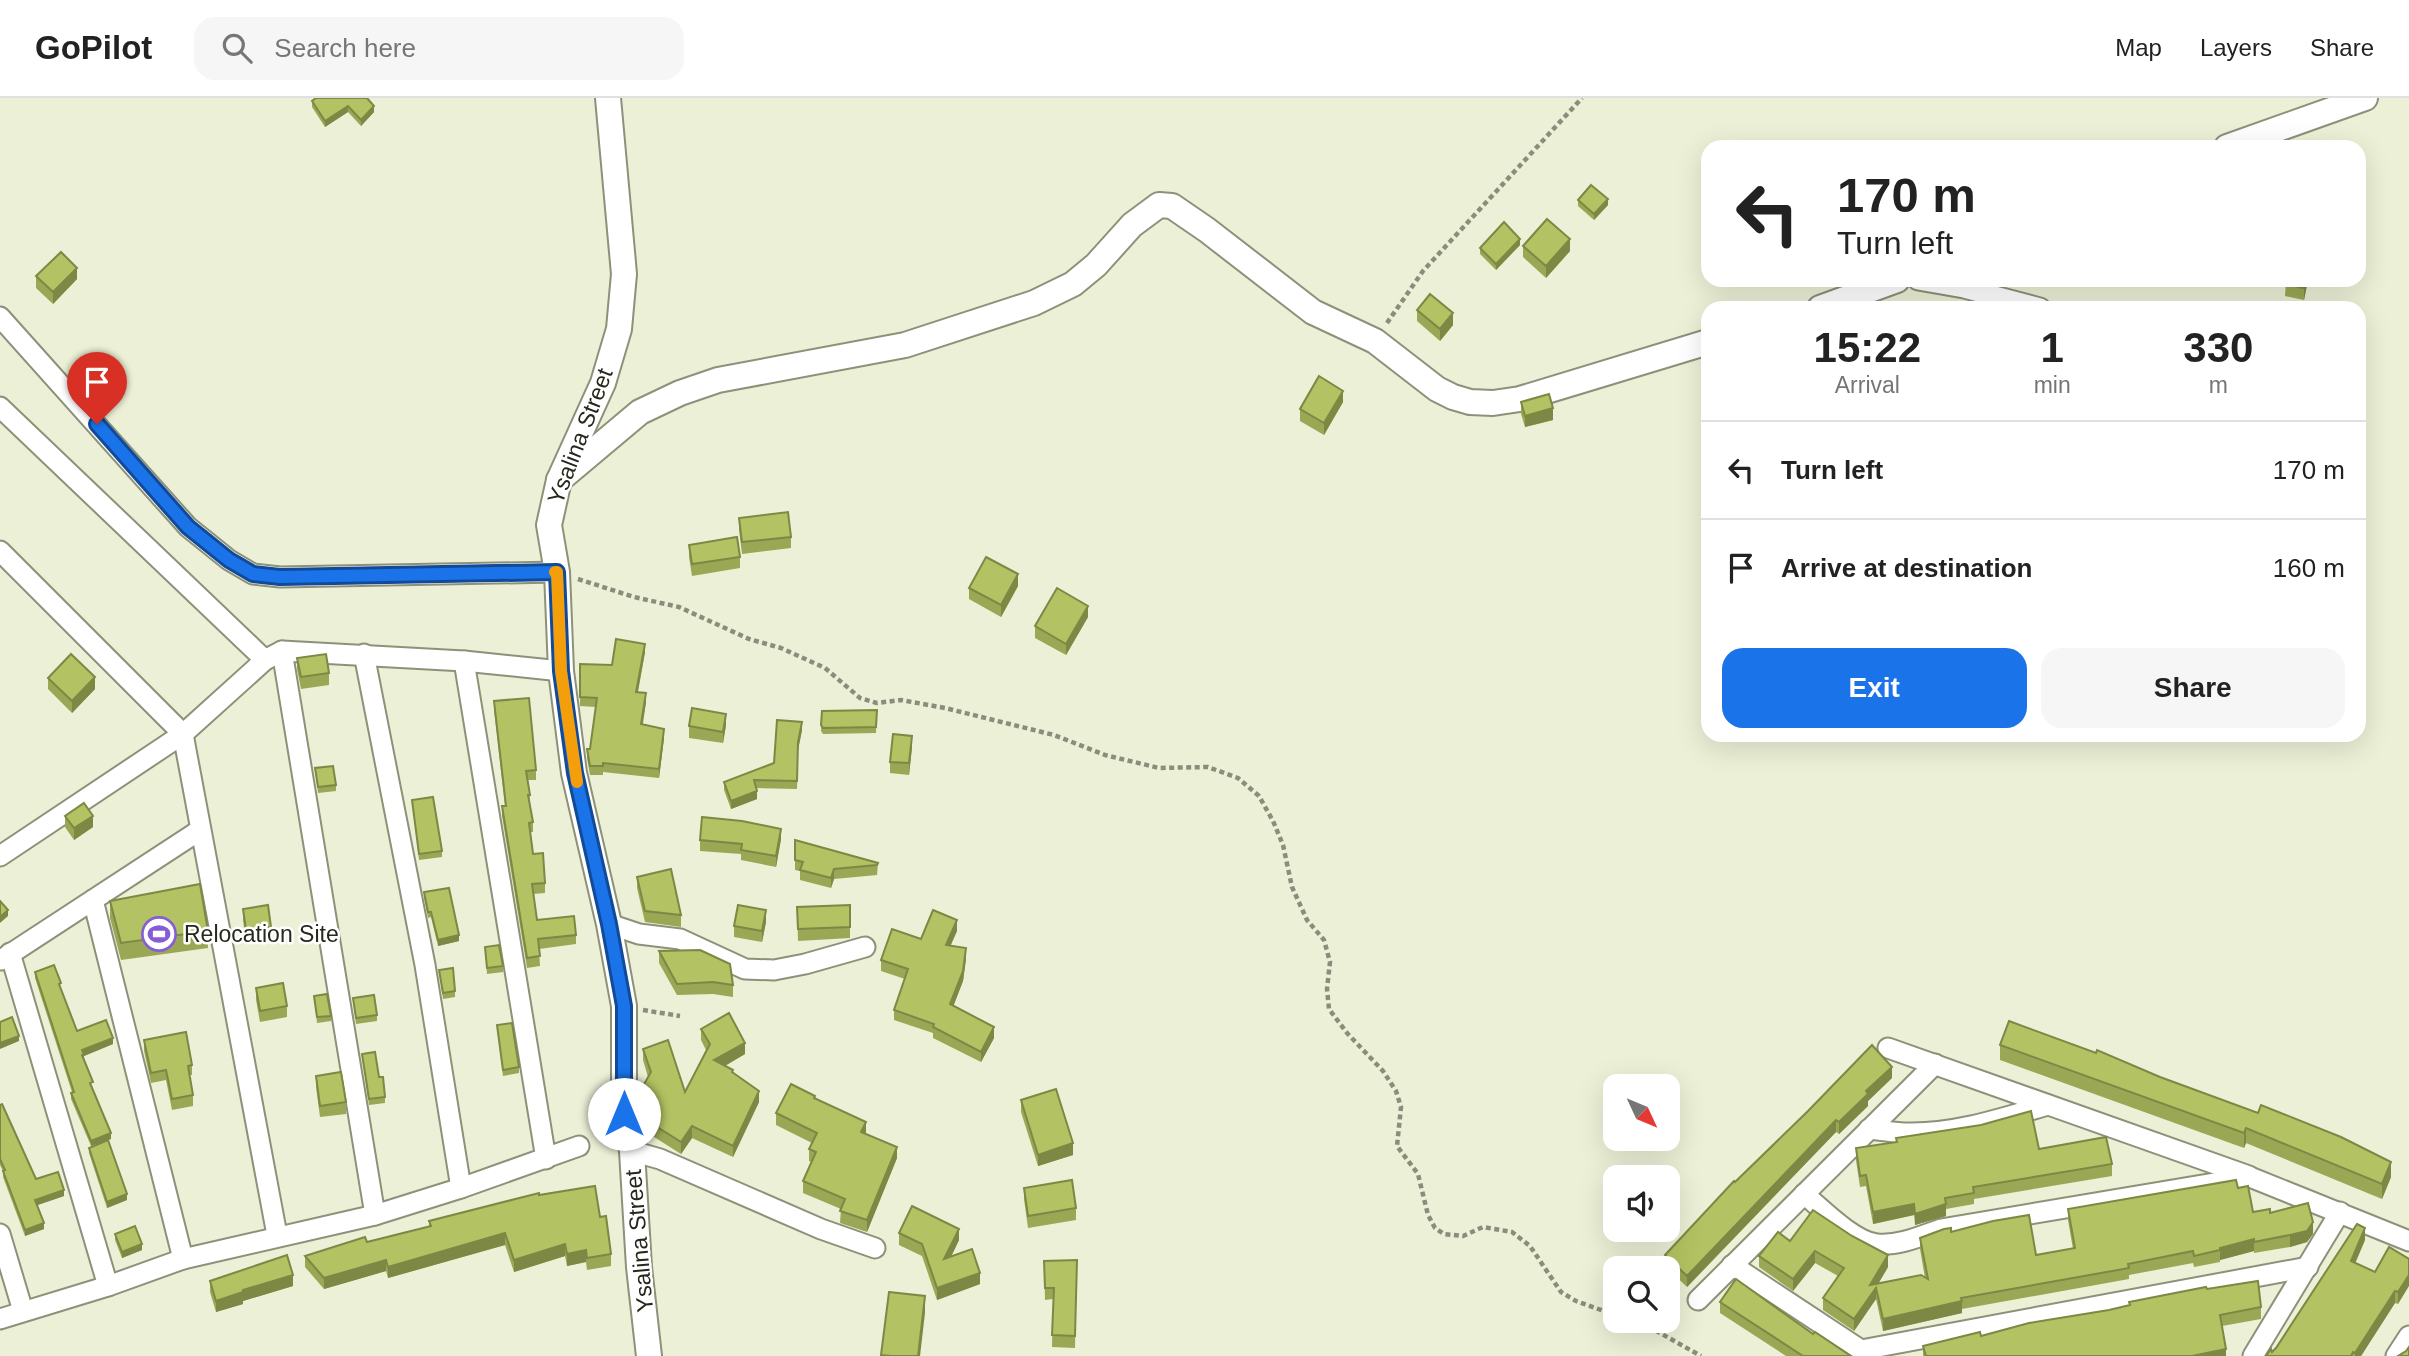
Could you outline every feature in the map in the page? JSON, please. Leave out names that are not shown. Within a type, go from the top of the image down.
[{"type":"street","name":"Ysalina Street","points":[[608,98],[624,274],[619,329],[603,383],[559,480],[549,525],[557,572],[561,671],[575,773],[609,924],[624,1006],[624,1114],[632,1152],[639,1267],[649,1356]]},
{"type":"street","points":[[2247,140],[2365,98]]},
{"type":"street","points":[[559,480],[640,412],[680,393],[718,380],[905,345],[1034,303],[1073,284],[1096,265],[1132,225],[1159,205],[1172,206],[1208,230],[1313,312],[1375,341],[1437,389],[1453,397],[1493,403],[1520,399],[1701,344]]},
{"type":"street","points":[[1840,301],[1878,287]]},
{"type":"street","points":[[1958,287],[2013,301]]},
{"type":"street","points":[[0,317],[188,527],[229,560],[253,574],[280,577],[557,572]]},
{"type":"street","points":[[0,407],[274,655],[375,1214]]},
{"type":"street","points":[[0,551],[183,734],[277,1235]]},
{"type":"street","points":[[364,654],[425,965],[461,1188]]},
{"type":"street","points":[[0,856],[183,734],[274,655],[364,654],[561,671]]},
{"type":"street","points":[[464,661],[546,1159]]},
{"type":"street","points":[[108,1286],[5,957],[200,830]]},
{"type":"street","points":[[93,900],[183,1259]]},
{"type":"street","points":[[609,924],[639,934],[680,939],[745,969],[774,970],[865,947]]},
{"type":"street","points":[[1888,1048],[2250,1177],[2409,1241]]},
{"type":"street","points":[[1698,1300],[1935,1064]]},
{"type":"street","points":[[1869,1129],[1909,1133],[1938,1130],[1981,1124],[2048,1105]]},
{"type":"street","points":[[0,1319],[108,1286],[183,1259],[375,1214],[461,1188],[579,1146]]},
{"type":"street","points":[[632,1152],[660,1159],[821,1229],[875,1248]]},
{"type":"street","points":[[1804,1194],[1862,1241],[1878,1244],[1903,1242],[1941,1228],[2250,1177]]},
{"type":"street","points":[[2253,1356],[2340,1212]]},
{"type":"street","points":[[0,1234],[23,1311]]},
{"type":"street","points":[[1732,1265],[1865,1353],[2308,1267]]},
{"type":"street","points":[[2396,1356],[2409,1336]]},
{"type":"path","points":[[1375,341],[1423,271],[1582,98]]},
{"type":"path","points":[[557,572],[634,597],[679,607],[749,639],[782,648],[825,668],[860,698],[877,703],[901,700],[945,708],[1054,735],[1105,755],[1159,768],[1208,767],[1238,778],[1259,796],[1273,821],[1283,845],[1292,887],[1307,920],[1324,940],[1330,962],[1327,989],[1329,1009],[1346,1033],[1384,1071],[1396,1091],[1401,1107],[1397,1146],[1418,1174],[1428,1215],[1435,1228],[1444,1234],[1462,1236],[1483,1227],[1512,1232],[1530,1246],[1561,1293],[1603,1311]]},
{"type":"path","points":[[624,1006],[681,1016]]},
{"type":"path","points":[[1660,1333],[1700,1356]]},
{"type":"building","points":[[316,98],[367,98],[374,106],[361,120],[348,106],[325,121],[312,101]]},
{"type":"building","points":[[1591,185],[1608,199],[1594,214],[1578,200]]},
{"type":"building","points":[[1547,219],[1570,239],[1546,266],[1523,246]]},
{"type":"building","points":[[1504,222],[1520,239],[1496,264],[1480,248]]},
{"type":"building","points":[[61,252],[77,268],[53,292],[36,276]]},
{"type":"building","points":[[1430,294],[1453,313],[1440,329],[1417,310]]},
{"type":"building","points":[[1319,376],[1343,391],[1324,423],[1300,409]]},
{"type":"building","points":[[1549,394],[1553,408],[1525,416],[1521,402]]},
{"type":"building","points":[[788,512],[791,537],[742,542],[739,518]]},
{"type":"building","points":[[737,537],[740,557],[692,564],[689,545]]},
{"type":"building","points":[[986,557],[1018,574],[1001,605],[969,588]]},
{"type":"building","points":[[1057,588],[1088,606],[1066,644],[1035,626]]},
{"type":"building","points":[[616,639],[645,644],[636,692],[646,693],[641,724],[664,729],[659,769],[603,763],[603,766],[590,766],[587,749],[590,749],[597,698],[580,697],[580,664],[612,665]]},
{"type":"building","points":[[71,654],[95,677],[72,701],[48,678]]},
{"type":"building","points":[[326,654],[329,673],[301,677],[297,658]]},
{"type":"building","points":[[529,698],[536,770],[526,771],[533,822],[529,823],[533,854],[543,853],[545,883],[532,884],[537,920],[574,916],[576,935],[538,939],[540,956],[527,958],[502,806],[506,806],[494,701]]},
{"type":"building","points":[[692,708],[726,714],[723,732],[689,726]]},
{"type":"building","points":[[877,710],[876,727],[823,728],[821,725],[822,711]]},
{"type":"building","points":[[777,720],[802,722],[798,742],[797,781],[754,780],[757,791],[731,801],[724,782],[774,763]]},
{"type":"building","points":[[893,734],[912,736],[909,763],[890,762]]},
{"type":"building","points":[[333,766],[336,785],[318,787],[315,768]]},
{"type":"building","points":[[433,797],[442,851],[419,854],[412,800]]},
{"type":"building","points":[[84,803],[93,816],[74,828],[65,816]]},
{"type":"building","points":[[702,817],[781,829],[776,856],[741,850],[742,844],[700,840]]},
{"type":"building","points":[[795,840],[878,863],[834,869],[831,878],[800,870],[803,862],[795,860]]},
{"type":"building","points":[[671,869],[681,915],[645,911],[637,877]]},
{"type":"building","points":[[200,884],[208,931],[121,943],[110,901]]},
{"type":"building","points":[[449,888],[459,935],[438,940],[424,892]]},
{"type":"building","points":[[0,901],[8,910],[0,917]]},
{"type":"building","points":[[268,905],[271,927],[246,930],[243,909]]},
{"type":"building","points":[[738,905],[766,910],[762,931],[734,926]]},
{"type":"building","points":[[850,905],[850,927],[798,929],[797,907]]},
{"type":"building","points":[[933,910],[957,920],[946,945],[966,948],[963,971],[950,1004],[994,1027],[981,1052],[933,1027],[934,1024],[894,1010],[908,969],[881,960],[892,929],[921,939]]},
{"type":"building","points":[[499,945],[503,966],[487,968],[485,947]]},
{"type":"building","points":[[700,950],[730,964],[733,985],[713,982],[677,984],[659,951]]},
{"type":"building","points":[[54,965],[77,1031],[106,1020],[113,1038],[82,1050],[93,1082],[90,1083],[111,1133],[91,1141],[71,1093],[74,1092],[35,972]]},
{"type":"building","points":[[453,968],[455,991],[443,993],[439,970]]},
{"type":"building","points":[[283,983],[287,1006],[260,1011],[256,988]]},
{"type":"building","points":[[327,994],[331,1016],[317,1017],[314,996]]},
{"type":"building","points":[[374,995],[377,1015],[356,1018],[353,998]]},
{"type":"building","points":[[729,1013],[745,1043],[714,1060],[733,1070],[732,1072],[759,1091],[733,1146],[692,1126],[681,1142],[643,1118],[639,1093],[651,1072],[643,1049],[668,1040],[685,1092],[710,1044],[701,1029]]},
{"type":"building","points":[[12,1017],[19,1036],[0,1043],[0,1022]]},
{"type":"building","points":[[2009,1021],[2096,1053],[2097,1050],[2160,1077],[2258,1113],[2261,1105],[2341,1137],[2391,1162],[2382,1184],[2246,1128],[2244,1133],[2000,1045]]},
{"type":"building","points":[[512,1023],[519,1067],[503,1070],[497,1025]]},
{"type":"building","points":[[186,1032],[192,1065],[188,1066],[193,1095],[172,1099],[166,1070],[151,1073],[144,1040]]},
{"type":"building","points":[[1872,1045],[1892,1067],[1839,1122],[1836,1120],[1687,1276],[1680,1269],[1680,1256],[1665,1255],[1680,1242],[1734,1181]]},
{"type":"building","points":[[375,1052],[379,1077],[383,1077],[385,1097],[369,1099],[362,1054]]},
{"type":"building","points":[[341,1072],[346,1102],[320,1106],[316,1076]]},
{"type":"building","points":[[791,1084],[866,1122],[861,1132],[897,1147],[867,1220],[840,1211],[845,1199],[803,1181],[816,1152],[809,1149],[817,1133],[776,1113]]},
{"type":"building","points":[[1056,1089],[1073,1143],[1038,1155],[1021,1100]]},
{"type":"building","points":[[2,1104],[36,1179],[58,1172],[64,1190],[35,1200],[44,1223],[25,1230],[0,1159]]},
{"type":"building","points":[[2031,1111],[2039,1149],[2106,1137],[2112,1164],[1973,1187],[1974,1193],[1945,1198],[1946,1204],[1915,1214],[1914,1204],[1873,1212],[1866,1175],[1860,1176],[1856,1148],[1897,1142],[1896,1138],[1981,1125]]},
{"type":"building","points":[[108,1140],[127,1194],[107,1202],[89,1148]]},
{"type":"building","points":[[1072,1180],[1076,1208],[1028,1216],[1024,1188]]},
{"type":"building","points":[[2236,1180],[2238,1188],[2248,1186],[2253,1212],[2270,1209],[2270,1213],[2308,1203],[2313,1222],[2307,1231],[2290,1235],[2254,1242],[2254,1239],[2194,1256],[2193,1251],[2128,1264],[2129,1268],[1961,1298],[1962,1301],[1883,1319],[1876,1288],[1854,1319],[1823,1298],[1844,1268],[1815,1251],[1793,1279],[1759,1256],[1778,1232],[1790,1241],[1813,1210],[1852,1236],[1888,1255],[1870,1285],[1921,1275],[1928,1279],[1920,1238],[1944,1229],[1951,1228],[1951,1232],[2029,1215],[2036,1255],[2075,1248],[2068,1209]]},
{"type":"building","points":[[595,1186],[600,1217],[606,1216],[611,1254],[587,1258],[586,1250],[567,1254],[565,1244],[514,1260],[505,1233],[388,1267],[386,1260],[324,1278],[305,1256],[365,1237],[367,1242],[431,1226],[429,1221],[539,1193]]},
{"type":"building","points":[[912,1206],[959,1229],[944,1259],[972,1249],[980,1273],[937,1288],[922,1244],[899,1233]]},
{"type":"building","points":[[2357,1224],[2365,1228],[2351,1261],[2375,1272],[2389,1247],[2409,1259],[2409,1275],[2398,1292],[2395,1291],[2351,1356],[2266,1356],[2271,1349],[2272,1352],[2276,1348]]},
{"type":"building","points":[[135,1226],[142,1244],[122,1252],[115,1234]]},
{"type":"building","points":[[287,1255],[293,1275],[216,1301],[210,1281]]},
{"type":"building","points":[[1077,1260],[1075,1336],[1052,1335],[1054,1288],[1045,1288],[1044,1261]]},
{"type":"building","points":[[1736,1279],[1813,1334],[1815,1332],[1851,1356],[1803,1356],[1720,1302]]},
{"type":"building","points":[[2258,1281],[2261,1307],[2220,1315],[2226,1349],[2192,1356],[1926,1356],[1923,1346],[1980,1332],[1981,1336],[2029,1323],[2109,1310],[2130,1305],[2129,1302],[2206,1287],[2207,1289]]},
{"type":"building","points":[[889,1292],[925,1296],[918,1356],[881,1355]]},
{"type":"building","points":[[2409,1347],[2409,1356],[2398,1356],[2406,1351]]},
{"type":"slow traffic","points":[[555,572],[561,671],[577,782]]},
{"type":"place","name":"Relocation Site","points":[[159,934]]},
{"type":"route","points":[[97,424],[188,527],[229,560],[253,574],[280,577],[557,572],[561,671],[575,773],[609,924],[624,1006],[624,1114]]}]
